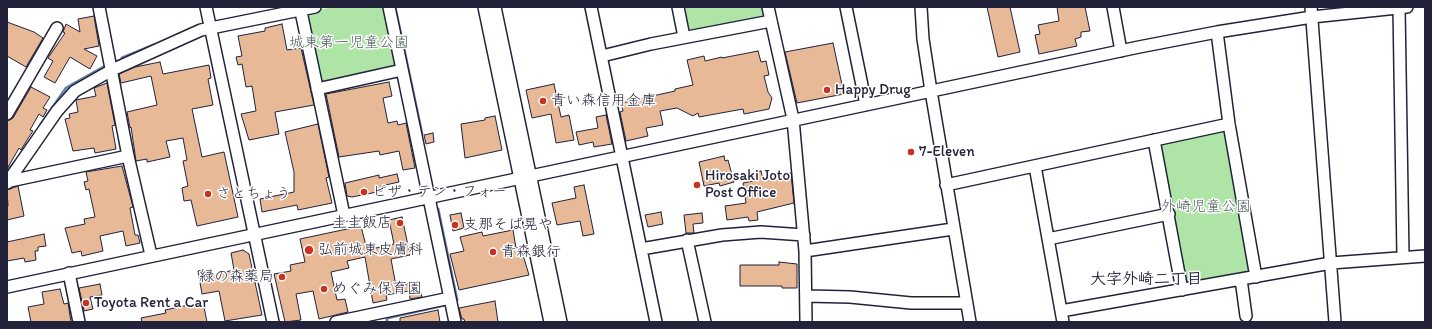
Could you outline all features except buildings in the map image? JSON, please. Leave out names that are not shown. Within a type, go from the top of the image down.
[{"type":"street","points":[[99,7],[128,156],[151,255]]},
{"type":"street","points":[[206,7],[274,322]]},
{"type":"street","points":[[8,182],[57,111],[75,91],[112,70],[172,42],[210,28],[300,8],[315,7]]},
{"type":"street","points":[[389,7],[455,322]]},
{"type":"street","points":[[484,7],[561,322]]},
{"type":"street","points":[[495,7],[550,322]]},
{"type":"street","points":[[591,7],[656,322]]},
{"type":"street","points":[[678,7],[684,37]]},
{"type":"street","points":[[768,7],[793,120],[804,235],[806,322]]},
{"type":"street","points":[[846,7],[866,105]]},
{"type":"street","points":[[921,7],[923,39],[931,91],[953,229],[970,322]]},
{"type":"street","points":[[1113,7],[1121,51]]},
{"type":"street","points":[[7,286],[622,155],[1312,12],[1401,7],[1402,257]]},
{"type":"street","points":[[300,8],[344,215]]},
{"type":"street","points":[[1312,12],[1335,322]]},
{"type":"street","points":[[602,56],[684,37],[771,20]]},
{"type":"street","points":[[7,114],[57,28]]},
{"type":"street","points":[[1217,32],[1229,124],[1256,277]]},
{"type":"street","points":[[317,89],[402,70]]},
{"type":"street","points":[[946,185],[1229,124]]},
{"type":"street","points":[[1154,140],[1182,290]]},
{"type":"street","points":[[8,182],[128,156]]},
{"type":"street","points":[[1035,166],[1062,316],[1182,290],[1331,263],[1425,256]]},
{"type":"street","points":[[1048,239],[1169,214]]},
{"type":"street","points":[[805,251],[953,229]]},
{"type":"street","points":[[641,249],[722,235],[761,232],[804,235]]},
{"type":"street","points":[[687,240],[705,322]]},
{"type":"street","points":[[69,273],[79,322]]},
{"type":"street","points":[[1241,279],[1246,316]]},
{"type":"street","points":[[806,296],[850,298],[911,304],[967,304]]},
{"type":"street","points":[[336,322],[450,298]]},
{"type":"green space","name":"城東第一児童公園","points":[[333,7],[385,7],[396,66],[395,69],[324,84],[321,82],[307,15],[309,12]]},
{"type":"green space","points":[[684,7],[763,7],[764,15],[761,18],[694,31],[689,28]]},
{"type":"green space","name":"外崎児童公園","points":[[1225,131],[1251,272],[1186,284],[1160,143]]},
{"type":"waterway","points":[[395,7],[422,134]]},
{"type":"waterway","points":[[122,58],[154,45]]},
{"type":"waterway","points":[[41,124],[66,88],[107,65]]},
{"type":"waterway","points":[[7,171],[17,160]]},
{"type":"waterway","points":[[438,209],[457,300]]},
{"type":"waterway","points":[[387,322],[387,318],[445,305]]},
{"type":"place","name":"Happy Drug","points":[[827,90]]},
{"type":"place","name":"青い森信用金庫","points":[[543,101]]},
{"type":"place","name":"7-Eleven","points":[[911,152]]},
{"type":"place","name":"Hirosaki Joto Post Office","points":[[697,185]]},
{"type":"place","name":"ピザ・テン・フォー","points":[[364,192]]},
{"type":"place","name":"さとちょう","points":[[208,194]]},
{"type":"place","name":"圭圭飯店","points":[[400,223]]},
{"type":"place","name":"支那そば晃や","points":[[455,225]]},
{"type":"place","name":"弘前城東皮膚科","points":[[309,250]]},
{"type":"place","name":"青森銀行","points":[[493,252]]},
{"type":"place","name":"緑の森薬局","points":[[282,277]]},
{"type":"place","name":"めぐみ保育園","points":[[324,289]]},
{"type":"place","name":"Toyota Rent a Car","points":[[86,303]]},
{"type":"district","name":"大字外崎二丁目","points":[[1146,280]]}]
